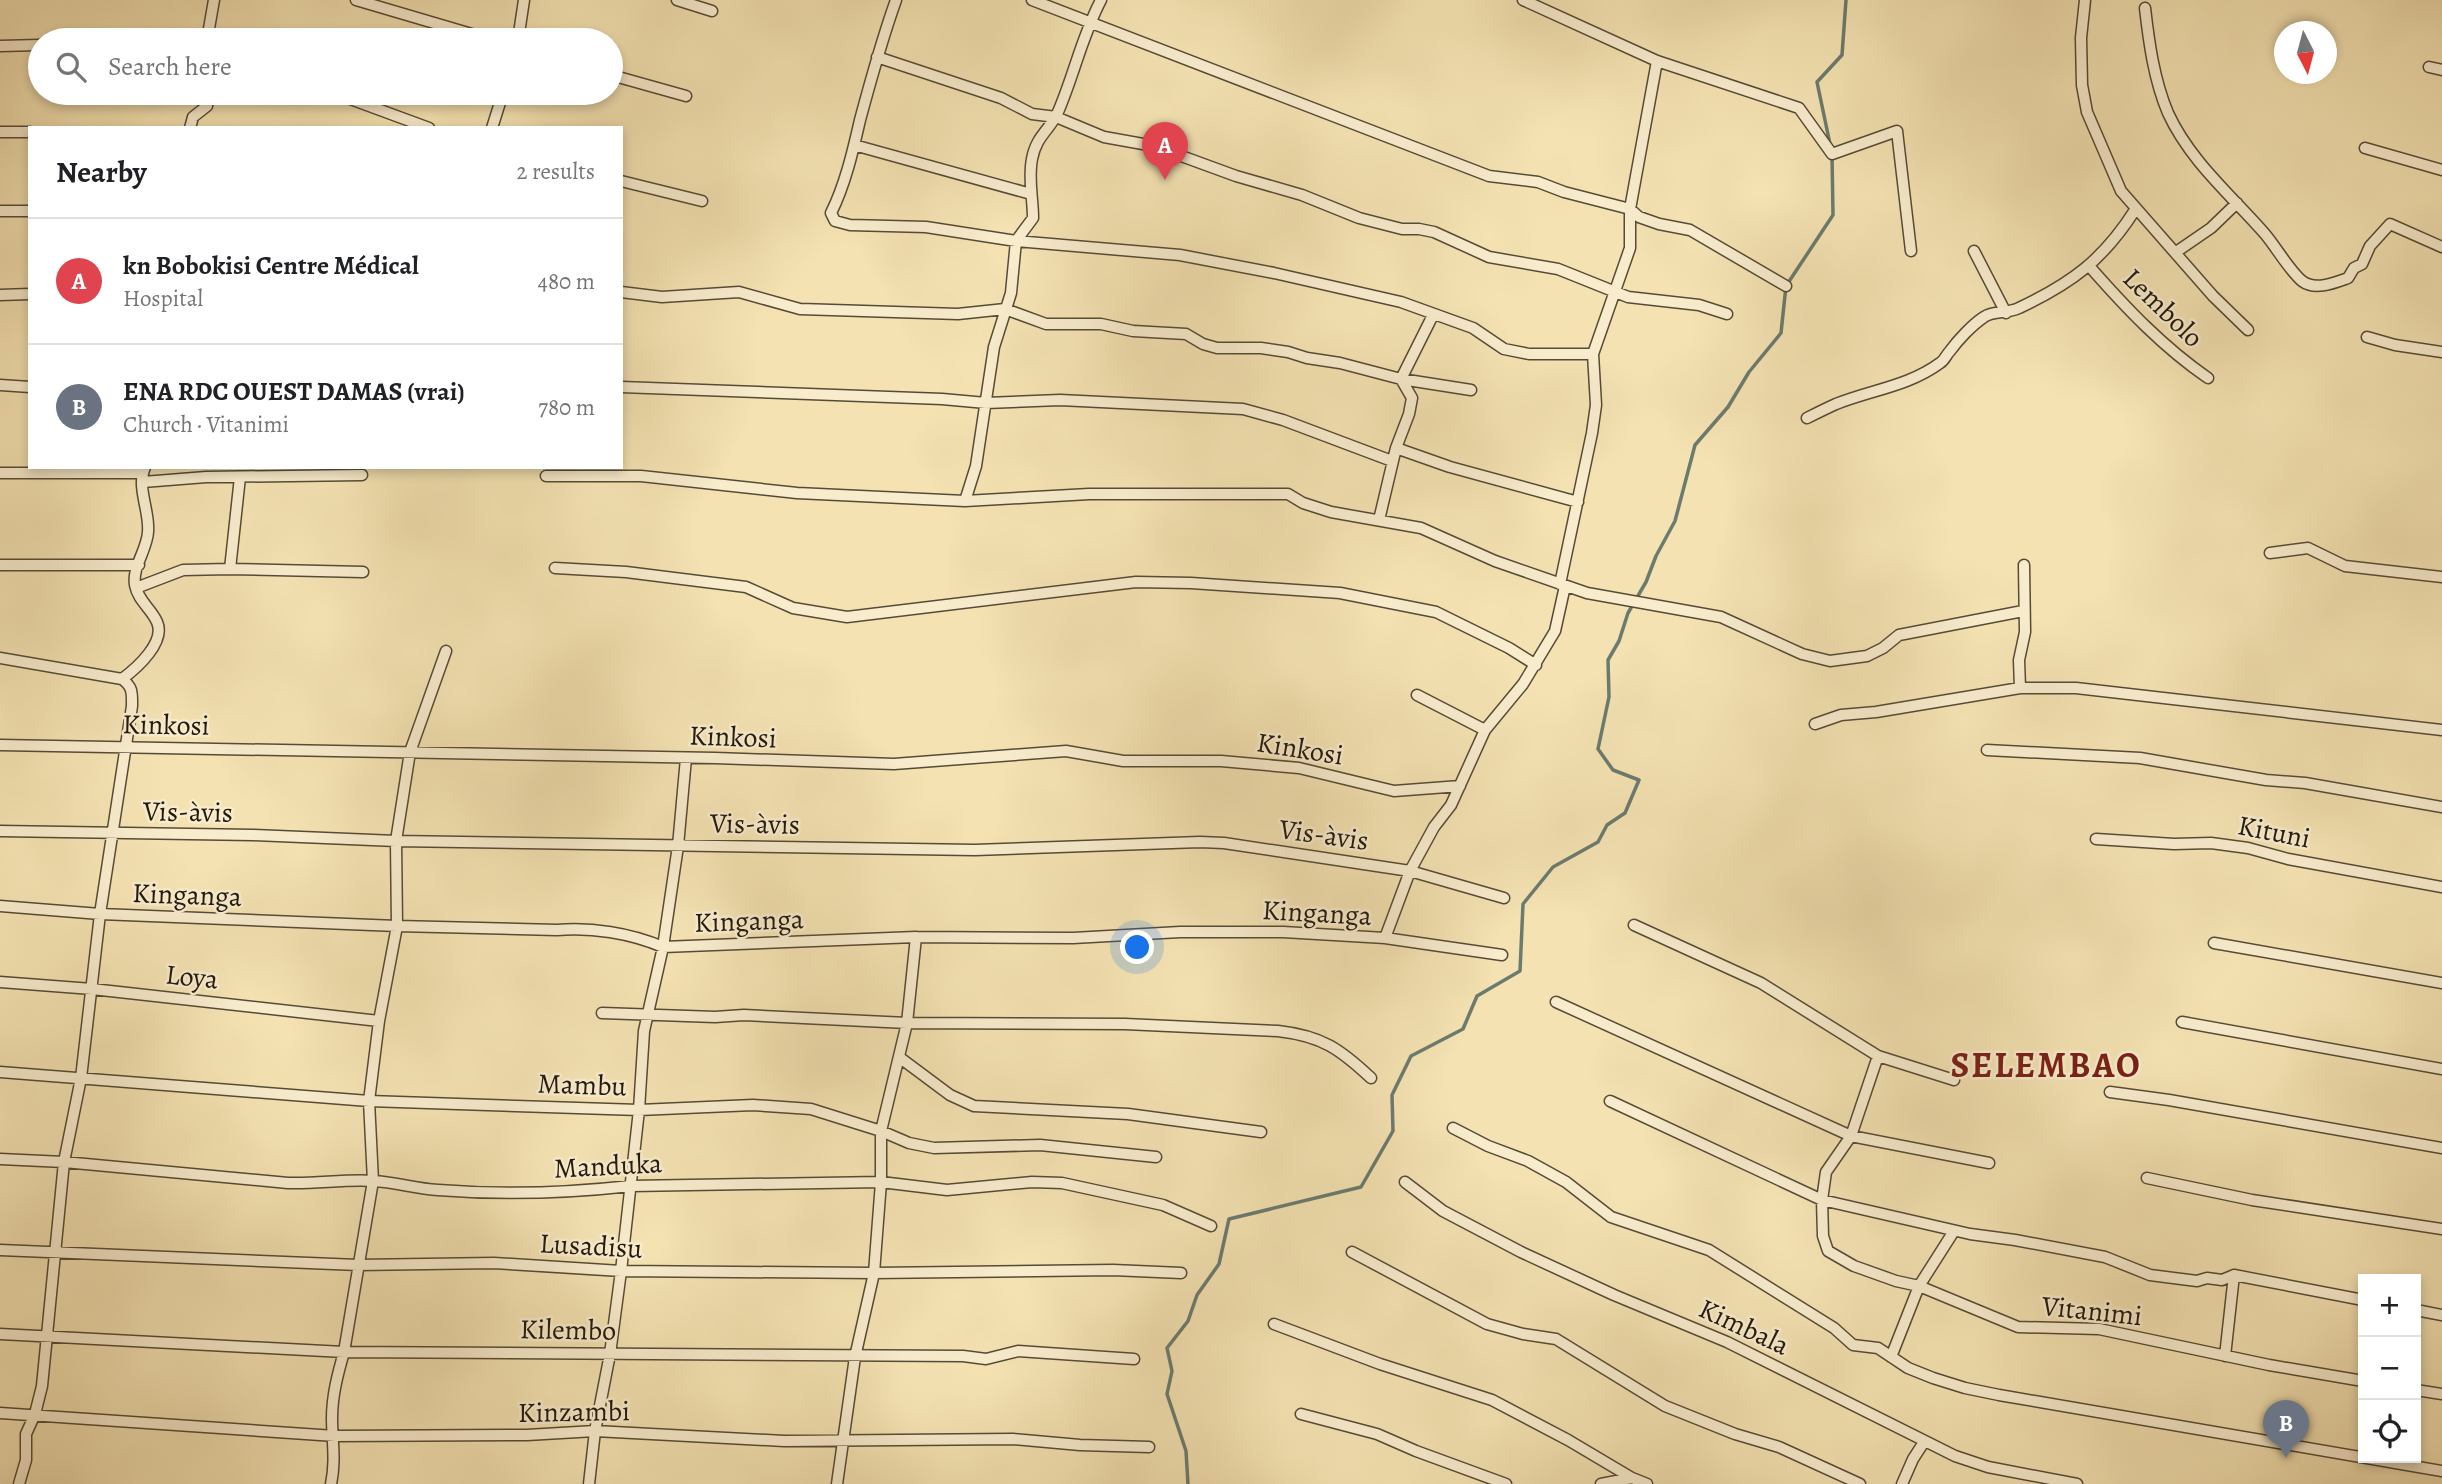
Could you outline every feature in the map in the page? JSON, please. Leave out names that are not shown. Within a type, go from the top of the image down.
[{"type":"street","points":[[209,28],[214,0]]},
{"type":"street","points":[[356,0],[451,28]]},
{"type":"street","points":[[520,28],[524,0]]},
{"type":"street","points":[[677,0],[712,11]]},
{"type":"street","points":[[896,0],[877,57],[855,145],[831,213],[835,221],[850,225],[926,228],[1016,241],[1180,255],[1401,302],[1473,328],[1504,349],[1528,354],[1593,354]]},
{"type":"street","points":[[1032,0],[1489,176],[1538,181],[1564,192],[1630,209],[1639,217],[1690,230],[1786,286]]},
{"type":"street","points":[[965,501],[976,466],[994,347],[1014,272],[1016,241],[1032,218],[1029,176],[1032,156],[1039,136],[1056,117],[1072,80],[1088,23],[1101,0]]},
{"type":"street","points":[[1523,0],[1657,61],[1799,108],[1832,154],[1897,131],[1911,251]]},
{"type":"street","points":[[2085,0],[2081,38],[2082,85],[2087,111],[2120,191],[2213,296],[2248,330]]},
{"type":"street","points":[[2145,8],[2150,52],[2167,111],[2184,143],[2302,281],[2311,285],[2333,284],[2348,278],[2354,268],[2362,264],[2370,246],[2390,224],[2442,247]]},
{"type":"street","points":[[0,46],[28,45]]},
{"type":"street","points":[[877,57],[1000,98],[1032,114],[1056,117],[1104,137],[1154,146],[1236,176],[1270,184],[1359,218],[1402,229],[1434,232],[1489,257],[1558,269],[1615,293],[1643,300],[1699,305],[1727,314]]},
{"type":"street","points":[[1385,939],[1410,871],[1460,786],[1485,730],[1536,666],[1555,631],[1596,405],[1593,354],[1630,248],[1630,209],[1657,61]]},
{"type":"street","points":[[2429,67],[2442,70]]},
{"type":"street","points":[[623,78],[686,96]]},
{"type":"street","points":[[191,126],[193,117],[207,105]]},
{"type":"street","points":[[367,105],[424,126]]},
{"type":"street","points":[[493,126],[499,105]]},
{"type":"street","points":[[0,132],[28,132]]},
{"type":"street","points":[[855,145],[1031,194]]},
{"type":"street","points":[[2365,148],[2442,170]]},
{"type":"street","points":[[623,181],[702,201]]},
{"type":"street","points":[[2176,252],[2211,228],[2237,203]]},
{"type":"street","points":[[1807,418],[1836,404],[1888,389],[1923,373],[1943,362],[1950,350],[1982,318],[1992,313],[2006,313],[2060,288],[2090,267],[2119,236],[2135,210]]},
{"type":"street","points":[[0,211],[28,211]]},
{"type":"street","points":[[1974,251],[2006,313]]},
{"type":"street","name":"Lembolo","points":[[2090,267],[2143,325],[2180,359],[2208,378]]},
{"type":"street","points":[[623,292],[662,297],[739,292],[800,309],[958,314],[1005,309],[1046,324],[1101,324],[1133,331],[1186,334],[1203,344],[1217,348],[1261,348],[1288,352],[1401,379],[1471,390]]},
{"type":"street","points":[[0,295],[28,295]]},
{"type":"street","points":[[1401,379],[1433,315]]},
{"type":"street","points":[[2367,337],[2395,345],[2442,352]]},
{"type":"street","points":[[1379,520],[1392,461],[1412,398],[1401,379]]},
{"type":"street","points":[[0,386],[28,387]]},
{"type":"street","points":[[623,387],[986,403],[1060,400],[1243,409],[1283,420],[1392,461]]},
{"type":"street","points":[[1396,447],[1450,467],[1578,502]]},
{"type":"street","points":[[0,473],[240,477],[362,475]]},
{"type":"street","points":[[122,679],[137,666],[158,638],[157,620],[143,604],[134,577],[149,531],[144,474]]},
{"type":"street","points":[[546,476],[641,476],[797,493],[965,501],[1089,494],[1281,494],[1331,512],[1421,528],[1495,561],[1587,593],[1721,617],[1802,654],[1830,661],[1867,656],[1899,635],[2023,611]]},
{"type":"street","points":[[230,569],[240,477]]},
{"type":"street","points":[[2270,553],[2308,548],[2345,566],[2442,577]]},
{"type":"street","points":[[0,565],[139,565]]},
{"type":"street","points":[[2020,688],[2020,660],[2025,632],[2024,565]]},
{"type":"street","points":[[555,568],[626,572],[746,587],[793,608],[847,617],[1136,582],[1340,593],[1436,612],[1509,648],[1536,666]]},
{"type":"street","points":[[136,588],[183,570],[363,572]]},
{"type":"street","points":[[331,1484],[335,1436],[333,1404],[373,1181],[369,1101],[397,926],[396,841],[410,752],[446,651]]},
{"type":"street","points":[[0,658],[122,679],[129,684],[132,691],[100,914],[81,1078],[64,1162],[42,1386],[36,1414],[26,1434],[26,1460],[19,1484]]},
{"type":"street","points":[[1815,724],[1841,715],[1876,712],[2020,688],[2076,688],[2442,730]]},
{"type":"street","points":[[1417,695],[1485,730]]},
{"type":"street","name":"Kinkosi","points":[[0,745],[894,764],[1066,751],[1123,761],[1221,761],[1299,768],[1394,791],[1460,786]]},
{"type":"street","points":[[1987,750],[2140,758],[2442,807]]},
{"type":"street","points":[[589,1484],[621,1271],[647,1015],[663,947],[678,846],[686,758]]},
{"type":"street","name":"Vis-àvis","points":[[0,831],[396,841],[975,850],[1224,843],[1410,871],[1504,898]]},
{"type":"street","name":"Kituni","points":[[2095,839],[2223,845],[2442,887]]},
{"type":"street","name":"Kinganga","points":[[0,906],[100,914],[397,926],[557,930],[586,928],[637,938],[663,947],[916,937],[1073,938],[1180,932],[1283,932],[1385,939],[1502,955]]},
{"type":"street","points":[[1634,925],[1761,983],[1878,1056],[1954,1080]]},
{"type":"street","points":[[837,1484],[855,1357],[873,1273],[881,1182],[881,1131],[908,1023],[916,937]]},
{"type":"street","points":[[2214,943],[2442,983]]},
{"type":"street","name":"Loya","points":[[0,982],[92,989],[380,1021]]},
{"type":"street","points":[[1556,1002],[1851,1136],[1989,1163]]},
{"type":"street","points":[[602,1013],[908,1023],[1125,1024],[1295,1033],[1336,1047],[1371,1078]]},
{"type":"street","points":[[2182,1022],[2442,1069]]},
{"type":"street","points":[[1822,1199],[1826,1172],[1851,1136],[1878,1056]]},
{"type":"street","points":[[899,1057],[950,1095],[974,1106],[1070,1109],[1138,1115],[1261,1132]]},
{"type":"street","name":"Mambu","points":[[0,1072],[369,1101],[639,1110],[753,1105],[811,1109],[881,1131],[908,1143],[934,1148],[1040,1145],[1156,1157]]},
{"type":"street","points":[[2110,1092],[2442,1148]]},
{"type":"street","points":[[1610,1101],[1822,1199],[1954,1231],[2105,1257],[2150,1275],[2197,1281],[2207,1278],[2222,1280],[2234,1275],[2358,1299]]},
{"type":"street","points":[[1453,1128],[1488,1146],[1528,1161],[1566,1182],[1611,1217],[1709,1250],[1834,1328],[1853,1345],[1878,1348],[1933,1378],[1976,1390],[2442,1471]]},
{"type":"street","name":"Manduka","points":[[0,1159],[64,1162],[288,1183],[373,1181],[438,1190],[527,1192],[631,1186],[881,1182],[947,1190],[1032,1182],[1062,1184],[1163,1205],[1211,1226]]},
{"type":"street","points":[[2147,1178],[2252,1200],[2442,1229]]},
{"type":"street","name":"Kimbala","points":[[1405,1182],[1443,1211],[1521,1252],[1614,1295],[1727,1342],[1955,1456],[1988,1467],[2077,1484]]},
{"type":"street","name":"Vitanimi","points":[[1822,1199],[1823,1236],[1828,1251],[1854,1266],[1919,1286],[2018,1327],[2099,1329],[2225,1356],[2358,1380]]},
{"type":"street","points":[[1891,1357],[1919,1286],[1954,1231]]},
{"type":"street","name":"Lusadisu","points":[[0,1250],[358,1265],[494,1263],[621,1271],[873,1273],[1113,1270],[1181,1273]]},
{"type":"street","points":[[1352,1252],[1487,1324],[1523,1334],[1556,1339],[1665,1406],[1735,1434],[1779,1447],[1860,1484]]},
{"type":"street","points":[[2225,1356],[2234,1275]]},
{"type":"street","points":[[2421,1311],[2442,1315]]},
{"type":"street","points":[[1274,1324],[1380,1364],[1492,1400],[1647,1484]]},
{"type":"street","name":"Kilembo","points":[[0,1334],[344,1352],[963,1356],[986,1359],[1018,1351],[1134,1359]]},
{"type":"street","points":[[2421,1391],[2442,1394]]},
{"type":"street","name":"Kinzambi","points":[[0,1413],[335,1436],[527,1435],[595,1431],[784,1441],[1013,1439],[1149,1447]]},
{"type":"street","points":[[1301,1414],[1377,1434],[1506,1484]]},
{"type":"street","points":[[1902,1484],[1924,1442]]},
{"type":"street","points":[[1601,1484],[1632,1478]]},
{"type":"waterway","points":[[1830,144],[1817,82],[1842,55],[1846,0]]},
{"type":"waterway","points":[[1188,1484],[1186,1451],[1167,1394],[1172,1371],[1167,1348],[1188,1321],[1197,1295],[1219,1264],[1229,1219],[1361,1187],[1393,1131],[1392,1095],[1411,1056],[1463,1029],[1477,996],[1520,971],[1523,904],[1553,867],[1598,842],[1607,825],[1625,813],[1639,780],[1613,770],[1598,749],[1609,697],[1608,660],[1619,641],[1628,613],[1675,521],[1695,445],[1728,407],[1749,372],[1781,333],[1786,286],[1833,215],[1832,155]]},
{"type":"place","name":"kn Bobokisi Centre Médical","points":[[1165,180]]},
{"type":"place","name":"ENA RDC OUEST DAMAS (vrai)","points":[[2286,1458]]},
{"type":"district","name":"SELEMBAO","points":[[2046,1065]]}]
